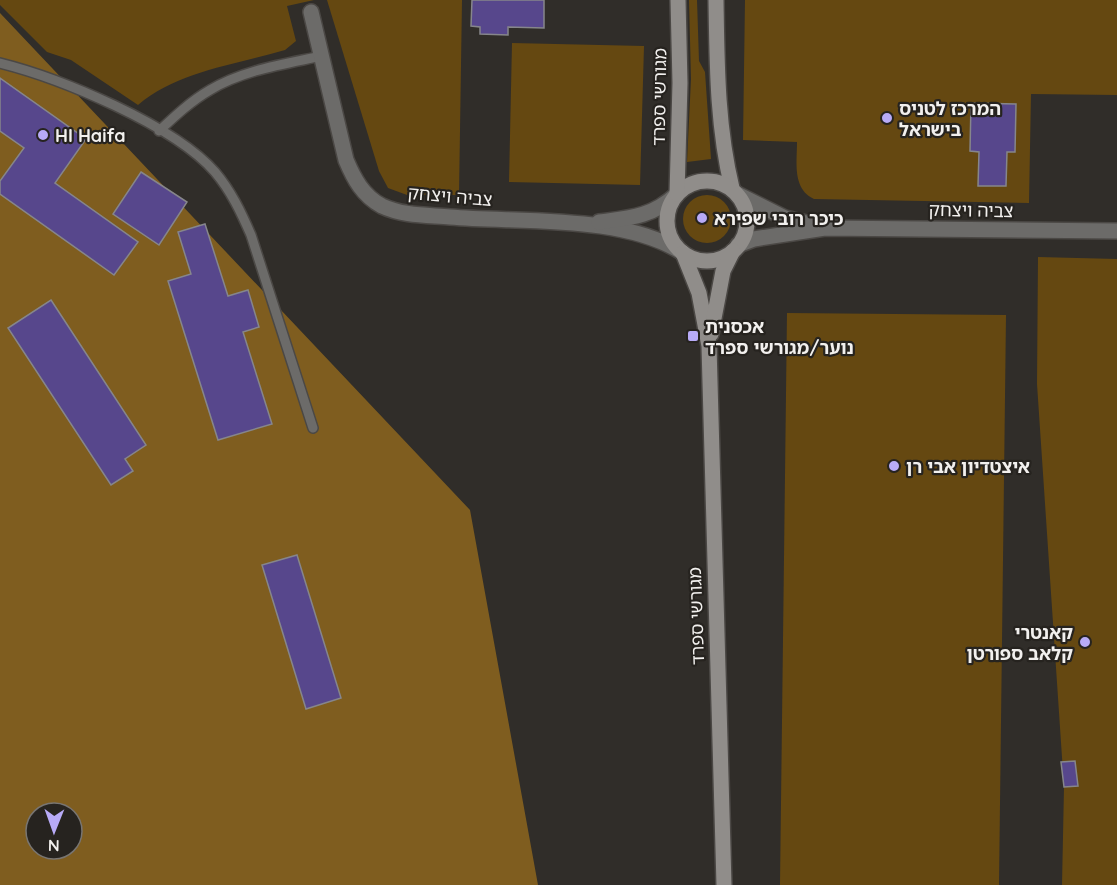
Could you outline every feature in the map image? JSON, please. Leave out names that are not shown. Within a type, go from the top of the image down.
[{"type":"street","name":"מגורשי ספרד","points":[[677,194],[680,83],[678,0]]},
{"type":"street","points":[[716,0],[718,108],[724,155],[735,191],[746,213],[747,226],[737,247],[719,259],[706,261],[683,253],[671,237],[667,219],[668,210],[677,194],[695,183],[707,181],[735,191]]},
{"type":"street","name":"צביה ויצחק","points":[[311,12],[346,160],[353,178],[365,194],[381,205],[420,215],[584,224],[657,238],[683,253]]},
{"type":"street","name":"צביה ויצחק","points":[[735,191],[785,218],[825,228]]},
{"type":"street","name":"צביה ויצחק","points":[[584,224],[637,217],[663,207],[677,194]]},
{"type":"street","name":"צביה ויצחק","points":[[737,247],[754,239],[825,228],[1117,231]]},
{"type":"street","name":"מגורשי ספרד","points":[[709,346],[723,271],[737,247]]},
{"type":"street","name":"מגורשי ספרד","points":[[683,253],[699,293],[709,346],[724,885]]},
{"type":"lane","points":[[159,130],[187,105],[212,89],[249,74],[322,56]]},
{"type":"lane","points":[[0,63],[42,74],[159,130],[180,142],[214,171],[238,204],[251,235],[313,428]]},
{"type":"shaded area","points":[[0,0],[314,0],[287,6],[296,41],[285,50],[189,77],[154,93],[138,105],[71,60],[47,52],[0,5]]},
{"type":"shaded area","points":[[327,0],[462,0],[459,195],[407,195],[388,188],[379,171]]},
{"type":"shaded area","points":[[689,0],[697,0],[699,61],[705,72],[711,159],[687,162],[691,79]]},
{"type":"shaded area","name":"המרכז לטניס בישראל","points":[[745,0],[1117,0],[1117,95],[1031,94],[1029,203],[814,199],[802,189],[799,182],[797,142],[743,140]]},
{"type":"shaded area","points":[[0,13],[470,510],[538,885],[0,885]]},
{"type":"shaded area","points":[[512,43],[644,46],[640,185],[509,182]]},
{"type":"shaded area","points":[[702,195],[712,195],[724,202],[731,214],[731,224],[724,236],[712,243],[702,243],[687,232],[683,224],[683,214],[694,199]]},
{"type":"shaded area","name":"קאנטרי קלאב ספורטן","points":[[1038,257],[1117,259],[1117,885],[1062,885],[1064,787],[1037,384]]},
{"type":"shaded area","points":[[787,313],[1006,315],[999,885],[780,885]]},
{"type":"building","points":[[472,0],[544,0],[544,28],[508,27],[508,35],[480,34],[480,27],[471,26]]},
{"type":"building","points":[[0,78],[86,139],[55,183],[138,242],[114,275],[0,194],[0,181],[24,148],[0,131]]},
{"type":"building","points":[[971,103],[1016,104],[1015,152],[1007,152],[1006,186],[978,186],[979,152],[970,151]]},
{"type":"building","points":[[141,172],[187,202],[159,245],[113,214]]},
{"type":"building","points":[[205,224],[228,296],[248,290],[259,327],[243,332],[272,424],[218,440],[168,281],[191,274],[178,232]]},
{"type":"building","points":[[51,300],[146,445],[125,459],[133,471],[111,485],[8,328]]},
{"type":"building","points":[[297,555],[341,698],[306,709],[262,565]]},
{"type":"building","points":[[1075,761],[1078,786],[1064,787],[1061,762]]},
{"type":"place","name":"המרכז לטניס בישראל","points":[[887,118]]},
{"type":"place","name":"HI Haifa","points":[[43,135]]},
{"type":"place","name":"כיכר רובי שפירא","points":[[702,218]]},
{"type":"place","name":"אכסנית נוער/מגורשי ספרד","points":[[693,336]]},
{"type":"place","name":"איצטדיון אבי רן","points":[[894,466]]},
{"type":"place","name":"קאנטרי קלאב ספורטן","points":[[1085,642]]}]
